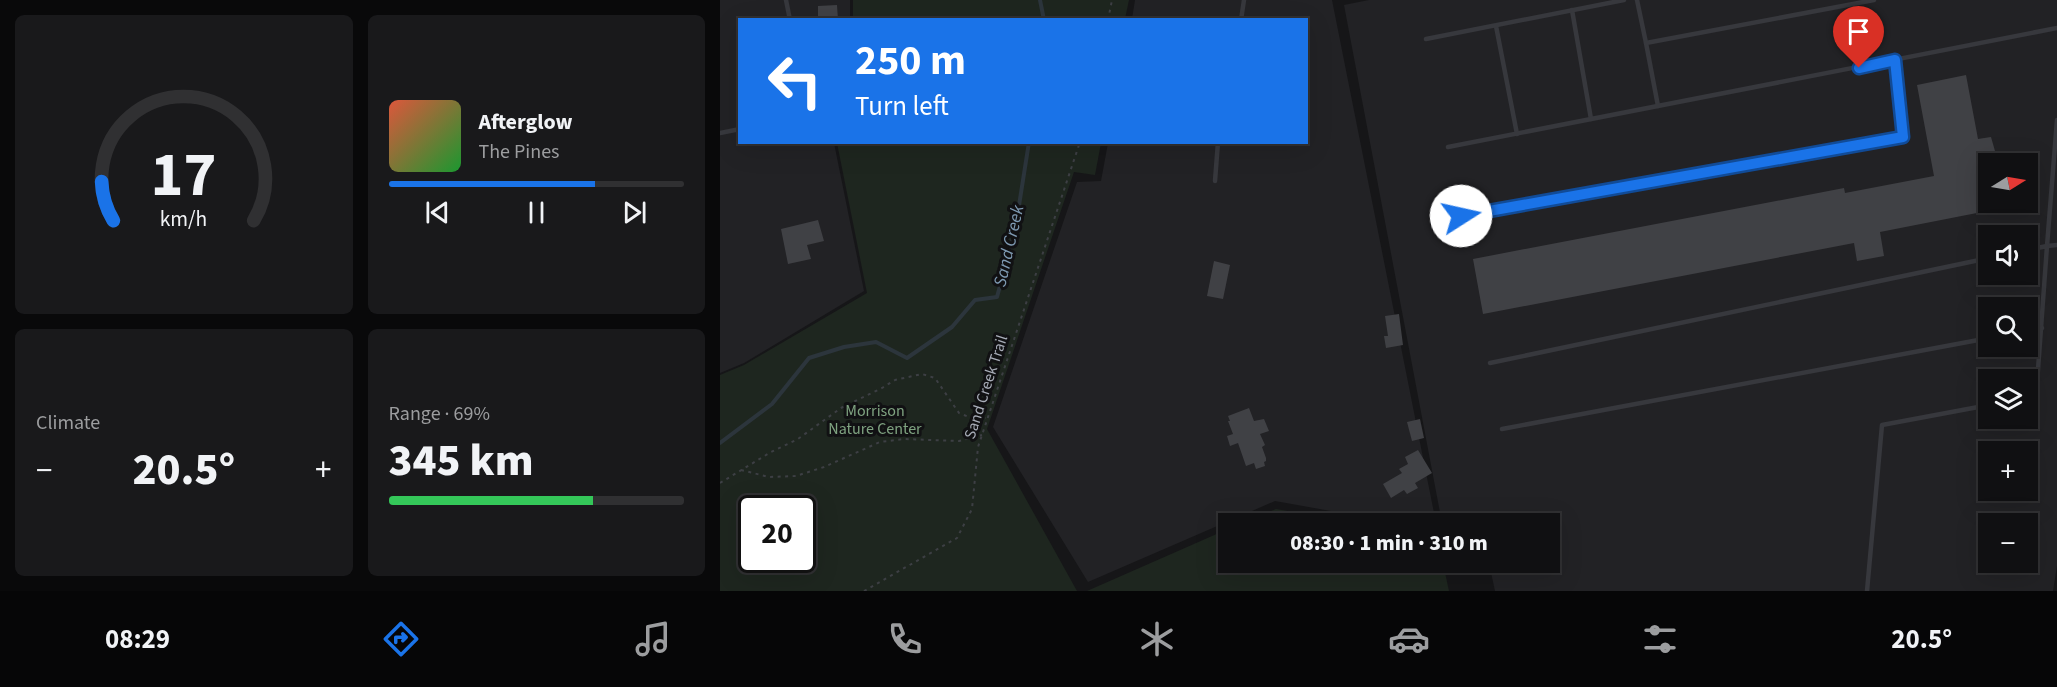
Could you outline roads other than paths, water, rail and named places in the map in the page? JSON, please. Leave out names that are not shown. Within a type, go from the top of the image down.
[{"type":"lane","points":[[786,0],[790,18]]},
{"type":"lane","points":[[1241,18],[1244,0]]},
{"type":"lane","points":[[1426,39],[1624,0]]},
{"type":"lane","points":[[1637,0],[1658,106]]},
{"type":"lane","points":[[1646,43],[1874,0]]},
{"type":"lane","points":[[1572,10],[1591,119]]},
{"type":"lane","points":[[1496,26],[1517,134]]},
{"type":"lane","points":[[1448,147],[2057,28]]},
{"type":"lane","points":[[1461,216],[1903,137],[1895,60]]},
{"type":"lane","points":[[2038,374],[2057,120]]},
{"type":"lane","points":[[720,133],[738,129]]},
{"type":"lane","points":[[1215,181],[1218,144]]},
{"type":"lane","points":[[2038,248],[2057,245]]},
{"type":"lane","points":[[1490,363],[1978,260]]},
{"type":"lane","points":[[2038,329],[2042,328]]},
{"type":"lane","points":[[1502,429],[1978,340]]},
{"type":"lane","points":[[1867,591],[1882,425],[1978,407]]},
{"type":"waterway","name":"Sand Creek","points":[[1040,0],[1044,18]]},
{"type":"waterway","name":"Sand Creek","points":[[720,443],[772,404],[809,358],[844,347],[876,342],[907,358],[952,327],[975,300],[997,297],[1015,231],[1029,144]]},
{"type":"park label","name":"Morrison Nature Center","points":[[875,420]]}]
